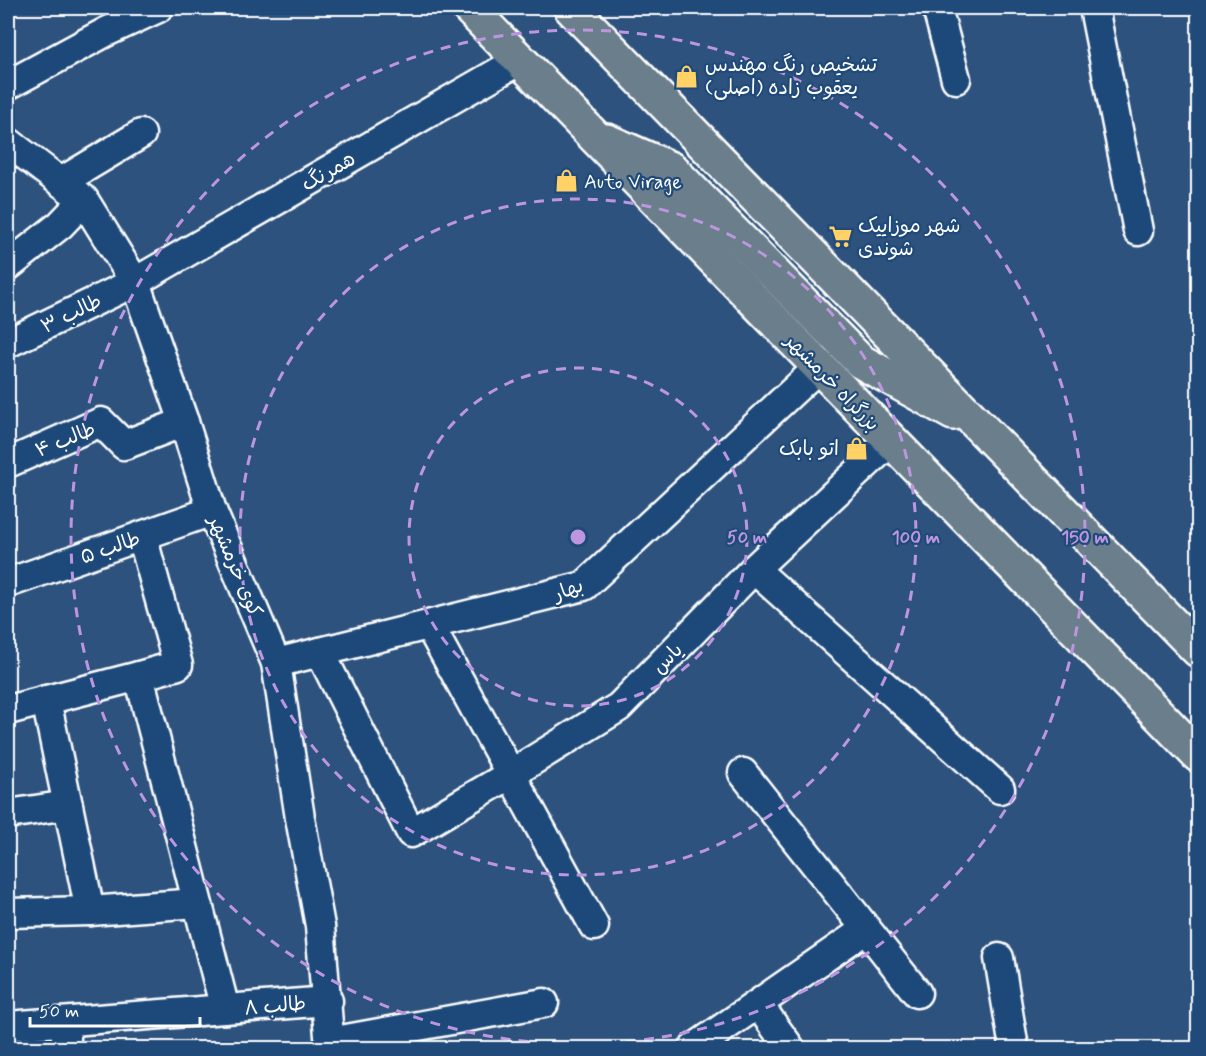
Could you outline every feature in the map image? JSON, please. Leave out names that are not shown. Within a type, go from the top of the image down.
[{"type":"highway","name":"بزرگراه خرمشهر","points":[[469,8],[1198,755]]},
{"type":"highway","points":[[571,8],[1198,650]]},
{"type":"highway","points":[[594,135],[671,170],[860,361],[981,428]]},
{"type":"highway","points":[[749,295],[803,245]]},
{"type":"street","points":[[8,85],[106,32],[158,8]]},
{"type":"street","points":[[937,8],[956,79]]},
{"type":"street","points":[[1094,8],[1138,231]]},
{"type":"street","name":"همرنگ","points":[[135,282],[520,60]]},
{"type":"street","points":[[61,182],[141,134]]},
{"type":"street","name":"کوی خرمشهر","points":[[8,142],[84,200],[135,282],[184,422],[212,511],[276,663],[300,818],[320,926],[330,1045]]},
{"type":"street","points":[[8,266],[60,225],[84,200]]},
{"type":"street","name":"طالب ۳","points":[[8,343],[135,282]]},
{"type":"street","name":"بهار","points":[[276,663],[540,599],[584,586],[819,367]]},
{"type":"street","name":"طالب ۴","points":[[8,463],[100,422],[124,445],[184,422]]},
{"type":"street","name":"یاس","points":[[320,652],[411,833],[619,707],[754,569],[891,441]]},
{"type":"street","name":"طالب ۵","points":[[8,583],[212,511]]},
{"type":"street","points":[[8,710],[178,665],[142,536]]},
{"type":"street","points":[[754,569],[1000,789]]},
{"type":"street","points":[[429,625],[594,926]]},
{"type":"street","points":[[140,676],[225,1009]]},
{"type":"street","points":[[46,700],[90,910]]},
{"type":"street","points":[[743,773],[917,993]]},
{"type":"street","points":[[8,814],[68,805]]},
{"type":"street","points":[[8,913],[197,903]]},
{"type":"street","points":[[694,1048],[866,929]]},
{"type":"street","points":[[999,958],[1014,1048]]},
{"type":"street","name":"طالب ۸","points":[[8,1026],[66,1035],[225,1009],[328,1001]]},
{"type":"street","points":[[330,1045],[544,1003]]},
{"type":"street","points":[[758,1004],[790,1048]]},
{"type":"place","name":"تشخیص رنگ مهندس یعقوب زاده (اصلی)","points":[[687,76]]},
{"type":"place","name":"Auto Virage","points":[[566,181]]},
{"type":"place","name":"شهر موزاییک شوندی","points":[[840,236]]},
{"type":"place","name":"اتو بابک","points":[[857,448]]}]
